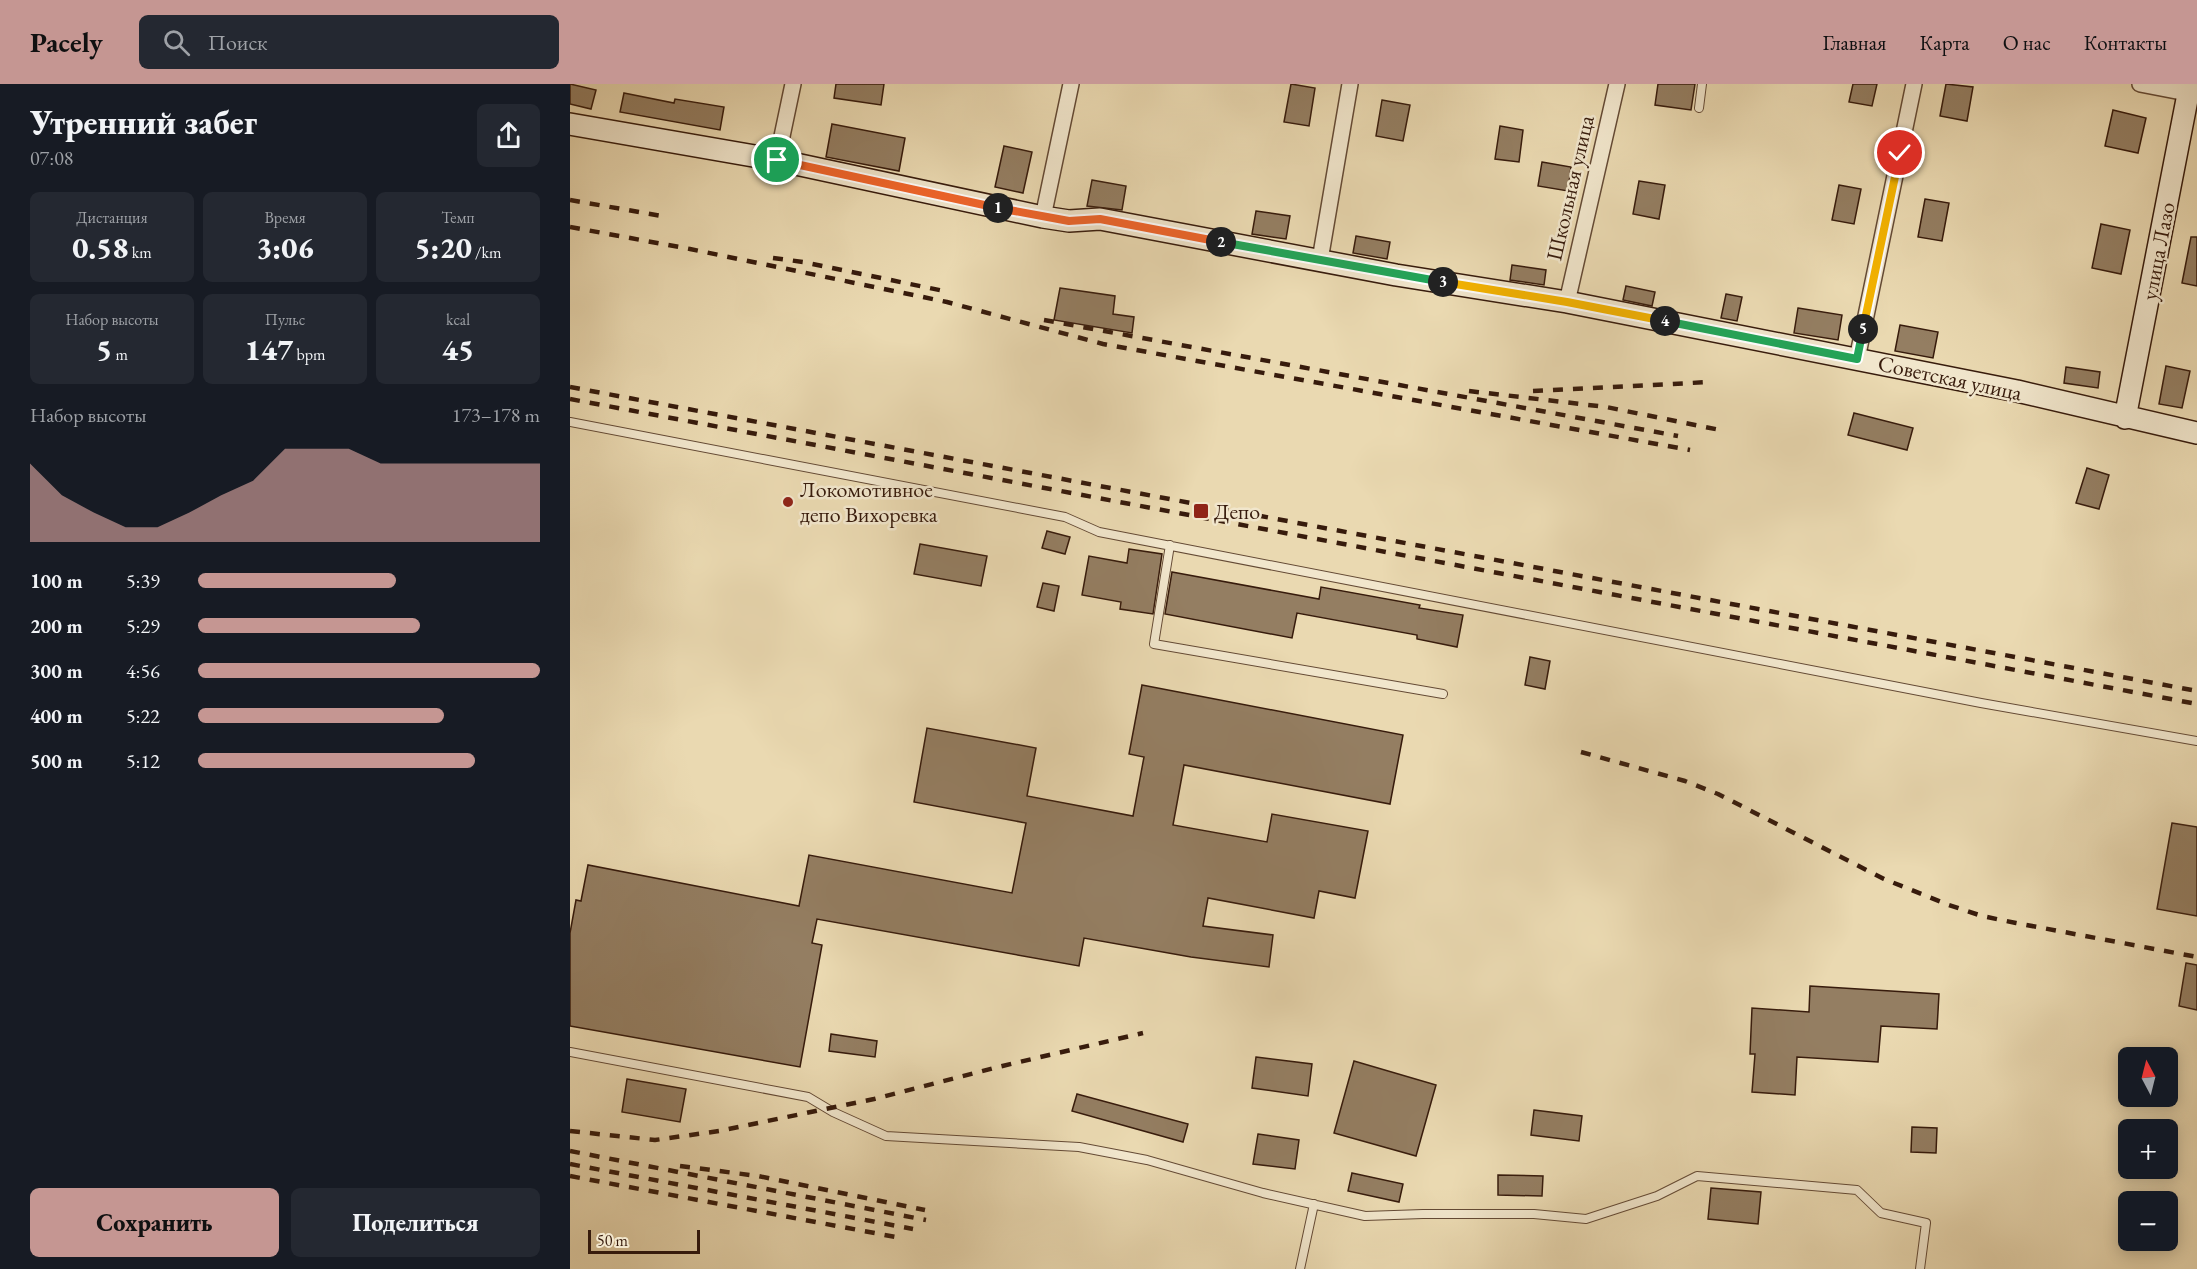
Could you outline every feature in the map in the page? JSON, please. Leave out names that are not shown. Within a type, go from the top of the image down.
[{"type":"street","points":[[777,160],[793,84]]},
{"type":"street","points":[[1043,218],[1071,84]]},
{"type":"street","points":[[1320,260],[1350,84]]},
{"type":"street","name":"Школьная улица","points":[[1567,302],[1617,84]]},
{"type":"street","points":[[1857,359],[1914,84]]},
{"type":"street","points":[[2140,84],[2192,91]]},
{"type":"street","name":"улица Лазо","points":[[2125,417],[2192,91]]},
{"type":"street","name":"Советская улица","points":[[570,124],[777,160],[1043,218],[1069,221],[1100,219],[1320,260],[1567,302],[2017,391],[2197,433]]},
{"type":"lane","points":[[1699,108],[1702,84]]},
{"type":"lane","points":[[570,422],[1065,517],[1099,532],[1981,703],[2197,741]]},
{"type":"lane","points":[[1170,545],[1154,644],[1443,694]]},
{"type":"lane","points":[[570,1052],[808,1097],[833,1112],[886,1136],[1079,1147],[1147,1160],[1263,1193],[1365,1216],[1534,1214],[1586,1219],[1657,1196],[1697,1176],[1857,1190],[1881,1213],[1926,1223],[1920,1269]]},
{"type":"lane","points":[[1300,1269],[1314,1204]]},
{"type":"building","points":[[570,84],[596,90],[591,109],[570,104]]},
{"type":"building","points":[[836,84],[884,84],[881,105],[834,98]]},
{"type":"building","points":[[1291,84],[1315,88],[1309,126],[1284,122]]},
{"type":"building","points":[[1658,84],[1695,84],[1691,110],[1655,105]]},
{"type":"building","points":[[1853,84],[1877,84],[1872,106],[1849,102]]},
{"type":"building","points":[[1946,84],[1973,87],[1967,121],[1940,116]]},
{"type":"building","points":[[624,93],[674,103],[675,99],[724,107],[720,130],[620,112]]},
{"type":"building","points":[[1382,100],[1410,105],[1403,141],[1376,136]]},
{"type":"building","points":[[2113,110],[2146,118],[2138,153],[2105,146]]},
{"type":"building","points":[[832,124],[905,138],[899,171],[826,157]]},
{"type":"building","points":[[1500,126],[1523,130],[1519,162],[1495,159]]},
{"type":"building","points":[[1004,146],[1032,152],[1023,193],[995,187]]},
{"type":"building","points":[[1542,162],[1571,167],[1568,191],[1538,186]]},
{"type":"building","points":[[1092,180],[1126,186],[1122,210],[1087,206]]},
{"type":"building","points":[[1639,181],[1665,185],[1659,219],[1633,214]]},
{"type":"building","points":[[1839,185],[1861,189],[1854,224],[1832,220]]},
{"type":"building","points":[[1925,199],[1949,203],[1942,241],[1918,237]]},
{"type":"building","points":[[1256,211],[1290,216],[1286,239],[1252,234]]},
{"type":"building","points":[[2101,224],[2130,230],[2121,274],[2092,268]]},
{"type":"building","points":[[1356,236],[1390,242],[1387,259],[1353,253]]},
{"type":"building","points":[[2191,237],[2197,237],[2197,286],[2182,283]]},
{"type":"building","points":[[1512,265],[1546,270],[1544,285],[1510,280]]},
{"type":"building","points":[[1626,286],[1655,292],[1652,306],[1623,300]]},
{"type":"building","points":[[1060,288],[1115,296],[1113,314],[1134,317],[1132,333],[1054,320]]},
{"type":"building","points":[[1726,294],[1742,297],[1737,321],[1721,318]]},
{"type":"building","points":[[1798,308],[1842,315],[1838,340],[1794,333]]},
{"type":"building","points":[[1900,325],[1938,332],[1933,358],[1895,351]]},
{"type":"building","points":[[2166,366],[2190,371],[2182,408],[2159,404]]},
{"type":"building","points":[[2066,367],[2100,372],[2098,388],[2064,383]]},
{"type":"building","points":[[1854,413],[1913,428],[1907,450],[1848,435]]},
{"type":"building","points":[[2087,468],[2109,475],[2099,509],[2076,503]]},
{"type":"building","points":[[1047,531],[1070,537],[1065,554],[1042,548]]},
{"type":"building","points":[[920,544],[987,556],[981,586],[914,574]]},
{"type":"building","points":[[1129,549],[1162,554],[1153,614],[1120,609],[1121,602],[1082,595],[1089,556],[1127,563]]},
{"type":"building","points":[[1172,572],[1319,599],[1321,587],[1463,615],[1457,647],[1417,639],[1417,635],[1297,613],[1292,638],[1165,614]]},
{"type":"building","points":[[1043,583],[1059,586],[1054,611],[1037,607]]},
{"type":"building","points":[[1530,657],[1550,661],[1545,689],[1525,685]]},
{"type":"building","points":[[1142,685],[1403,735],[1390,804],[1184,765],[1173,825],[1267,842],[1272,814],[1368,831],[1355,898],[1319,891],[1314,918],[1208,898],[1203,926],[1273,935],[1269,967],[1191,957],[1084,938],[1079,966],[817,919],[812,943],[822,945],[800,1067],[570,1026],[570,933],[576,900],[581,901],[588,865],[799,906],[809,855],[1012,893],[1026,823],[914,802],[927,728],[1036,748],[1027,796],[1133,816],[1144,757],[1129,754]]},
{"type":"building","points":[[2172,823],[2197,827],[2197,916],[2157,909]]},
{"type":"building","points":[[2186,963],[2197,965],[2197,1010],[2179,1006]]},
{"type":"building","points":[[1810,986],[1939,994],[1937,1029],[1881,1026],[1878,1062],[1797,1057],[1795,1095],[1752,1092],[1755,1054],[1750,1054],[1752,1008],[1809,1012]]},
{"type":"building","points":[[831,1034],[877,1041],[875,1057],[829,1051]]},
{"type":"building","points":[[1256,1057],[1312,1064],[1308,1096],[1252,1088]]},
{"type":"building","points":[[1354,1061],[1436,1085],[1416,1156],[1334,1133]]},
{"type":"building","points":[[627,1079],[686,1089],[680,1122],[622,1112]]},
{"type":"building","points":[[1077,1094],[1188,1124],[1183,1142],[1072,1111]]},
{"type":"building","points":[[1534,1110],[1582,1116],[1579,1141],[1531,1135]]},
{"type":"building","points":[[1912,1127],[1937,1128],[1936,1153],[1911,1152]]},
{"type":"building","points":[[1258,1134],[1299,1140],[1295,1169],[1253,1164]]},
{"type":"building","points":[[1352,1173],[1403,1184],[1399,1202],[1348,1191]]},
{"type":"building","points":[[1498,1175],[1543,1176],[1542,1196],[1498,1195]]},
{"type":"building","points":[[1711,1188],[1761,1192],[1758,1224],[1708,1219]]},
{"type":"railway","points":[[570,200],[662,216]]},
{"type":"railway","points":[[570,227],[690,249],[947,302],[1103,344],[1690,450]]},
{"type":"railway","points":[[773,258],[944,291]]},
{"type":"railway","points":[[1044,320],[1678,436]]},
{"type":"railway","points":[[1533,391],[1710,382]]},
{"type":"railway","points":[[570,387],[2197,691]]},
{"type":"railway","points":[[1469,391],[1606,407],[1720,430]]},
{"type":"railway","points":[[570,399],[2197,704]]},
{"type":"railway","points":[[1581,752],[1685,781],[1718,794],[1884,879],[1982,916],[2197,957]]},
{"type":"railway","points":[[570,1131],[655,1140],[719,1131],[874,1099],[1143,1033]]},
{"type":"railway","points":[[570,1151],[926,1220]]},
{"type":"railway","points":[[570,1164],[913,1229]]},
{"type":"railway","points":[[680,1166],[758,1176],[925,1210]]},
{"type":"railway","points":[[570,1176],[901,1238]]},
{"type":"place","name":"Локомотивное депо Вихоревка","points":[[788,502]]},
{"type":"place","name":"Депо","points":[[1201,511]]},
{"type":"route","points":[[777,160],[1043,218],[1069,221],[1100,219],[1396,274],[1567,302],[1857,359],[1900,153]]}]
